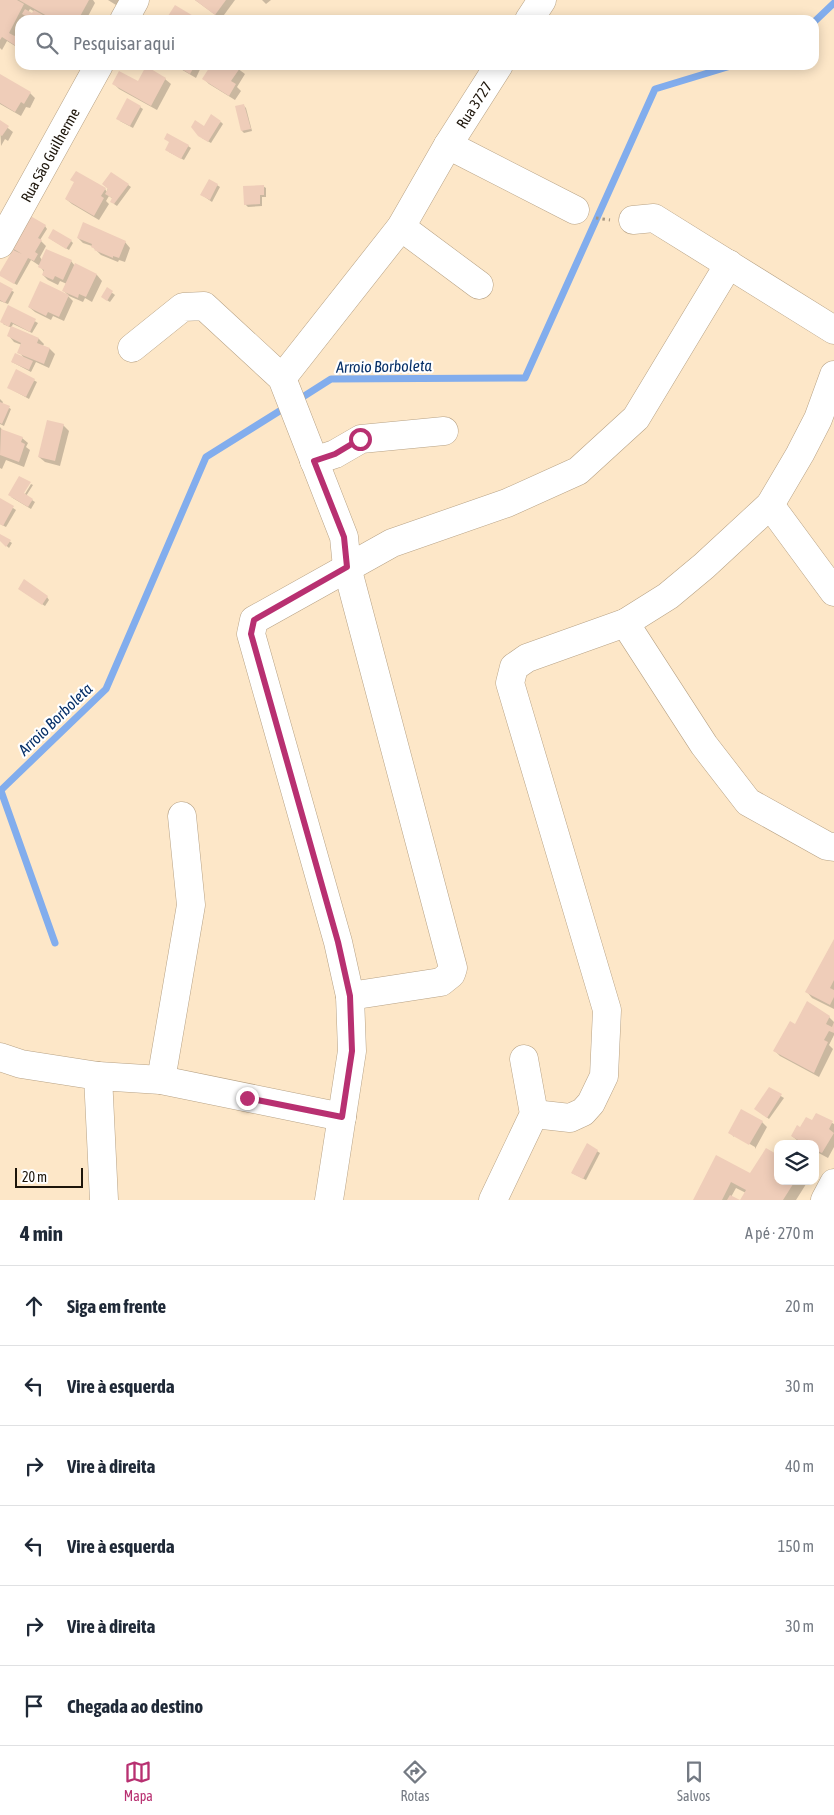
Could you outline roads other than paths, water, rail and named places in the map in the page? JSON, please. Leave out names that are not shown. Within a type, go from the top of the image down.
[{"type":"street","points":[[127,15],[135,0]]},
{"type":"street","points":[[532,15],[542,0]]},
{"type":"street","name":"Rua São Guilherme","points":[[0,244],[96,70]]},
{"type":"street","name":"Rua 3727","points":[[282,378],[401,227],[448,145],[496,70]]},
{"type":"street","points":[[448,145],[575,210]]},
{"type":"street","points":[[634,220],[654,218],[834,330]]},
{"type":"street","points":[[401,227],[479,285]]},
{"type":"street","points":[[329,1200],[352,1051],[350,996],[338,942],[251,634],[254,620],[392,543],[507,503],[578,471],[636,418],[729,264]]},
{"type":"street","points":[[132,348],[183,307],[204,306],[282,378],[344,537],[347,567],[453,968],[452,974],[441,982],[350,996]]},
{"type":"street","points":[[534,1114],[570,1118],[583,1112],[591,1103],[604,1076],[607,1010],[510,683],[514,667],[527,658],[625,622],[668,596],[704,566],[770,505],[814,428],[833,382]]},
{"type":"street","points":[[314,461],[335,454],[360,439],[444,431]]},
{"type":"street","points":[[770,505],[834,592]]},
{"type":"street","points":[[625,622],[704,745],[748,802],[827,846],[834,847]]},
{"type":"street","points":[[161,1080],[192,905],[182,816]]},
{"type":"street","points":[[0,1057],[22,1064],[98,1076],[161,1080],[342,1117]]},
{"type":"street","points":[[493,1200],[534,1114],[524,1059]]},
{"type":"street","points":[[98,1076],[104,1200]]},
{"type":"street","points":[[825,1200],[834,1183]]},
{"type":"waterway","name":"Arroio Borboleta","points":[[819,17],[834,3]]},
{"type":"waterway","name":"Arroio Borboleta","points":[[298,400],[331,379],[525,378],[655,89],[718,70]]},
{"type":"waterway","name":"Arroio Borboleta","points":[[0,791],[106,689],[206,457],[286,407]]},
{"type":"waterway","points":[[1,791],[55,943]]}]
